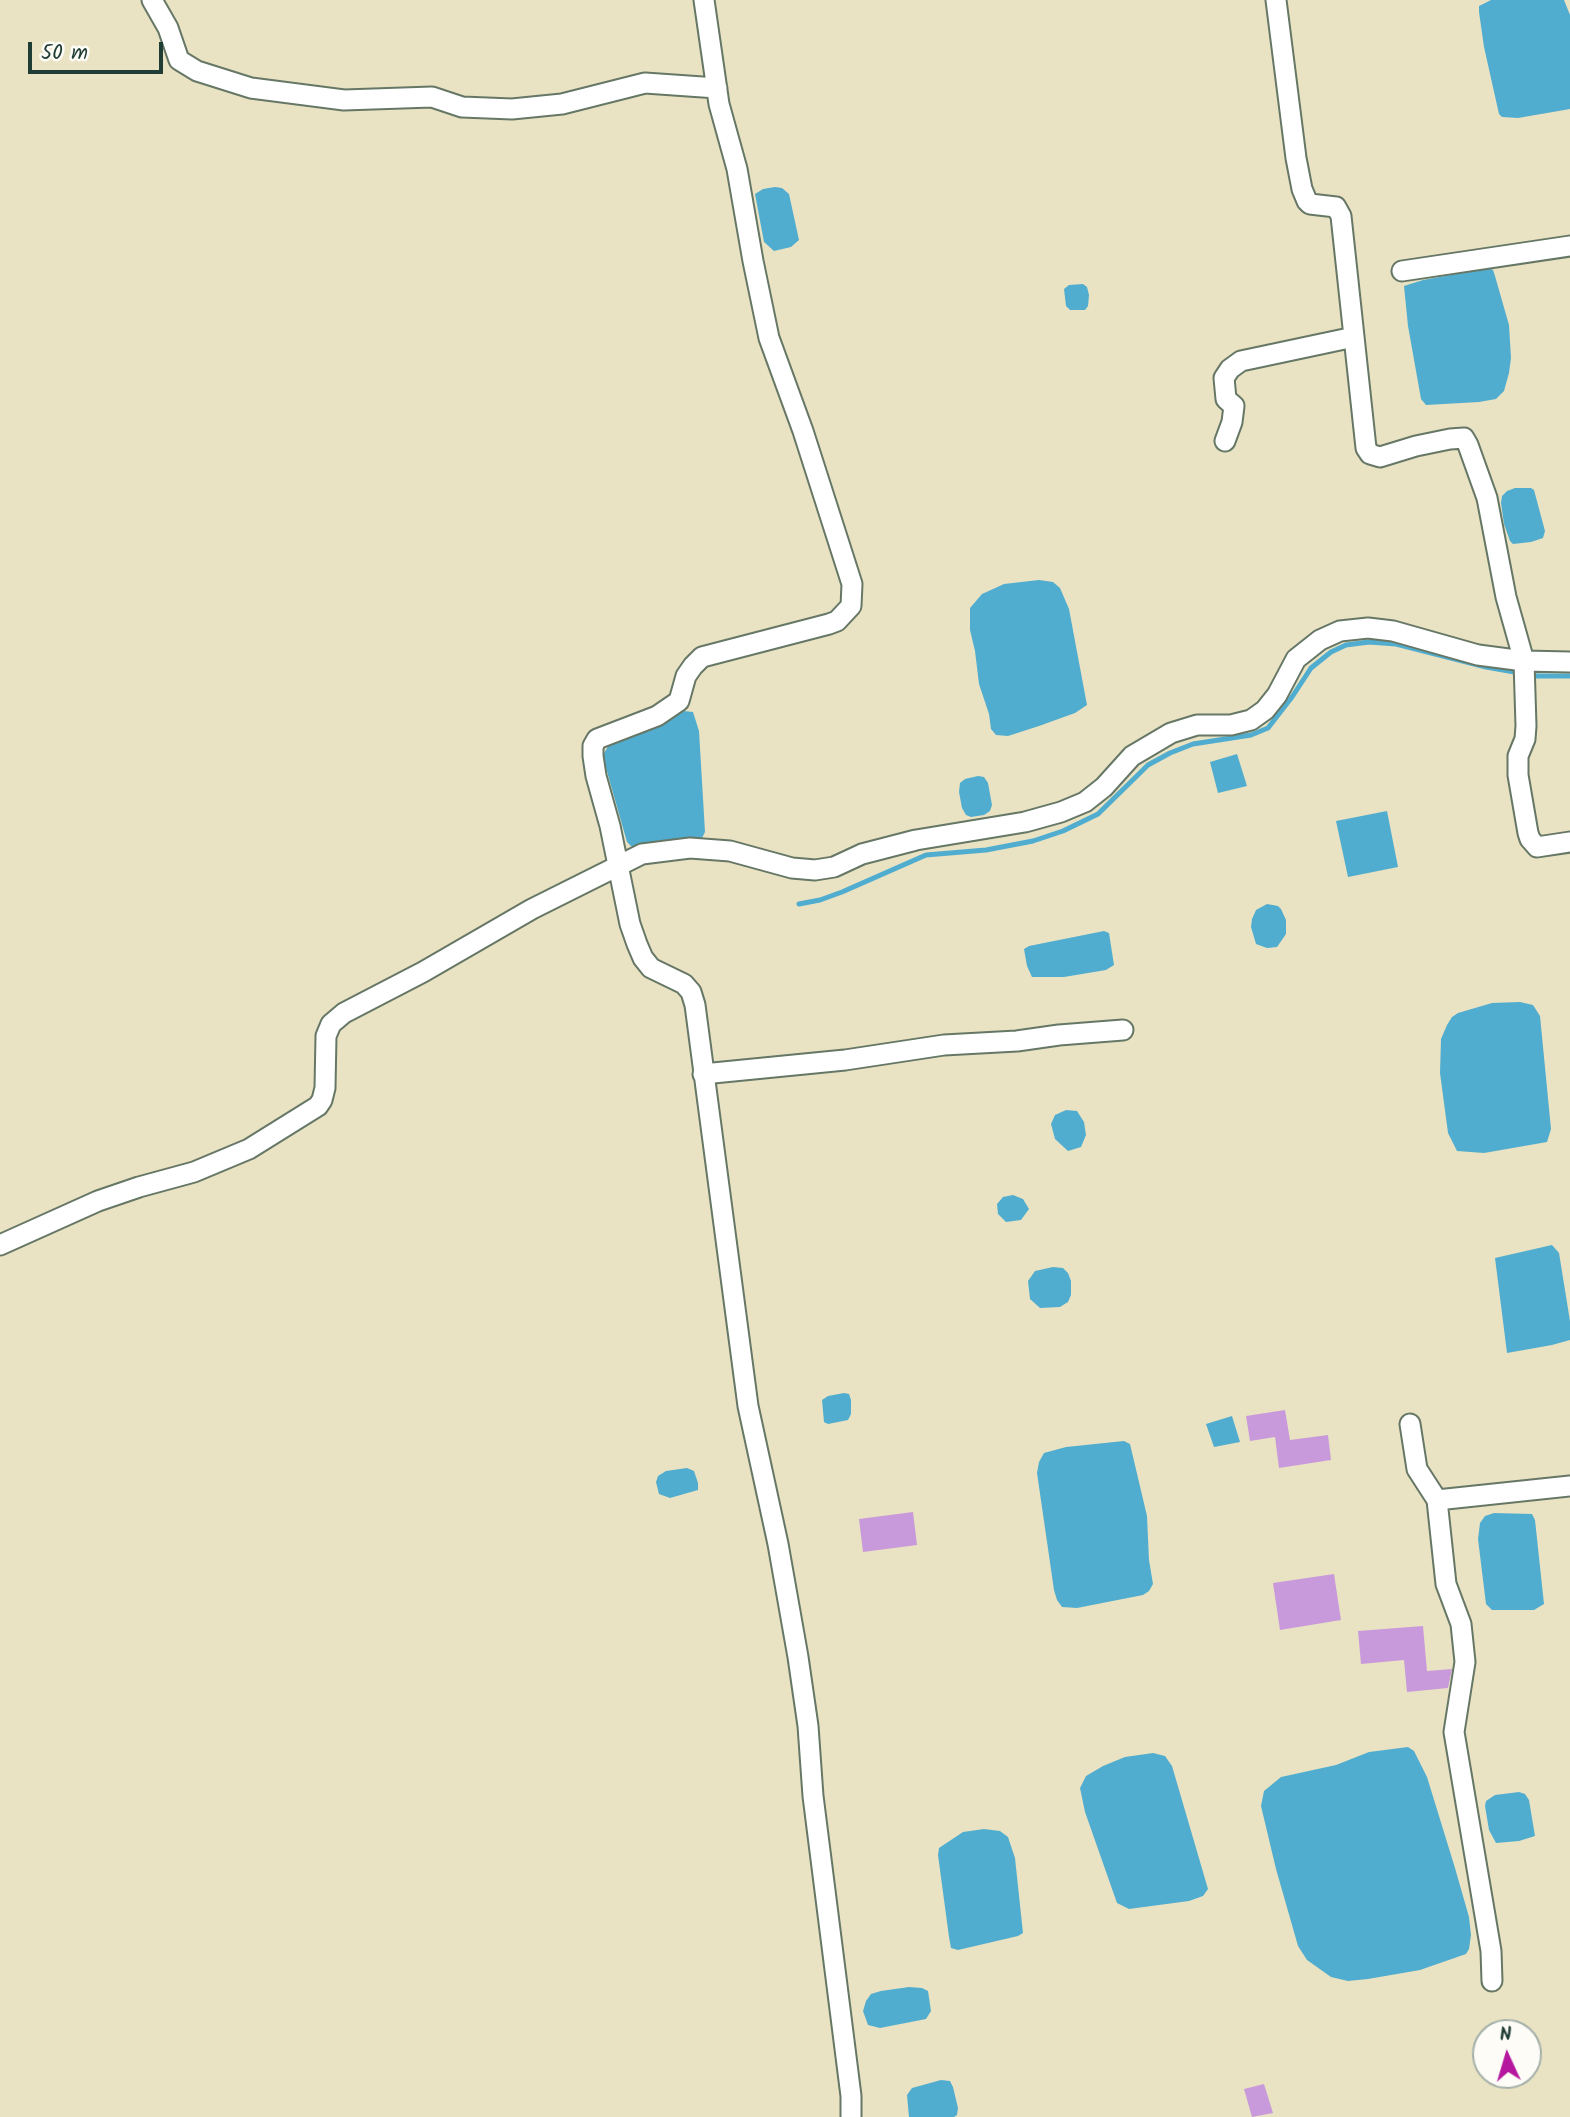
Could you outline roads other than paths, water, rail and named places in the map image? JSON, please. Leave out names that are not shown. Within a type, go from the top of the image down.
[{"type":"street","points":[[152,0],[168,28],[179,61],[197,71],[251,88],[344,100],[432,97],[462,107],[512,109],[562,104],[645,83],[717,88]]},
{"type":"street","points":[[704,0],[719,104],[737,169],[769,338],[803,431],[852,584],[851,606],[837,621],[829,624],[702,657],[687,676],[679,701],[657,716],[597,739],[593,746],[596,776],[630,924],[643,958],[651,968],[684,984],[691,992],[695,1005],[748,1406],[778,1544],[808,1726],[813,1796],[851,2096],[851,2117]]},
{"type":"street","points":[[1276,0],[1296,158],[1303,190],[1310,204],[1336,207],[1341,216],[1366,448],[1370,454],[1380,457],[1416,446],[1464,438],[1468,445],[1487,498],[1506,597],[1524,661],[1526,726],[1525,739],[1518,756],[1518,775],[1528,832],[1537,847],[1570,842]]},
{"type":"street","points":[[1402,271],[1570,246]]},
{"type":"street","points":[[1226,440],[1233,422],[1234,406],[1226,399],[1224,378],[1230,369],[1241,361],[1354,337]]},
{"type":"street","points":[[0,1245],[98,1201],[194,1172],[249,1149],[318,1106],[325,1088],[326,1036],[331,1024],[344,1013],[423,972],[532,909],[642,854],[690,848],[730,851],[792,868],[815,870],[834,867],[862,854],[916,840],[1025,822],[1060,812],[1085,802],[1104,787],[1132,756],[1171,733],[1197,725],[1231,725],[1251,720],[1265,710],[1277,695],[1296,659],[1320,640],[1340,631],[1368,628],[1393,631],[1478,655],[1524,661],[1570,662]]},
{"type":"street","points":[[703,1074],[845,1060],[944,1045],[1124,1030]]},
{"type":"street","points":[[1410,1424],[1417,1469],[1437,1500],[1446,1584],[1461,1624],[1465,1662],[1454,1732],[1491,1951],[1492,1981]]},
{"type":"street","points":[[1437,1500],[1570,1486]]},
{"type":"water","points":[[1491,0],[1564,0],[1570,15],[1570,109],[1518,118],[1502,117],[1499,114],[1479,12],[1479,6]]},
{"type":"water","points":[[775,187],[782,188],[789,194],[799,240],[791,247],[774,251],[764,242],[755,194]]},
{"type":"water","points":[[1489,268],[1493,270],[1509,325],[1511,358],[1504,391],[1496,399],[1426,405],[1421,399],[1404,286]]},
{"type":"water","points":[[1083,284],[1089,295],[1088,306],[1085,310],[1070,310],[1066,306],[1064,289],[1069,285]]},
{"type":"water","points":[[1515,488],[1534,490],[1545,531],[1543,538],[1513,544],[1510,541],[1501,503],[1502,496]]},
{"type":"water","points":[[1039,580],[1053,582],[1060,588],[1069,609],[1087,705],[1075,713],[1039,726],[1008,736],[996,735],[991,729],[979,684],[970,630],[970,608],[982,594],[1004,584]]},
{"type":"water","points":[[684,711],[693,712],[699,731],[705,832],[701,840],[633,848],[627,842],[604,753],[615,741],[637,735]]},
{"type":"water","points":[[1237,754],[1247,786],[1218,793],[1210,762]]},
{"type":"water","points":[[978,776],[984,777],[988,783],[992,805],[990,811],[984,815],[971,817],[966,815],[962,808],[960,783]]},
{"type":"water","points":[[1387,811],[1398,867],[1348,877],[1336,821]]},
{"type":"water","points":[[1267,904],[1278,906],[1286,920],[1286,934],[1277,947],[1267,948],[1256,944],[1251,927],[1256,910]]},
{"type":"water","points":[[1104,931],[1109,933],[1114,965],[1106,970],[1064,977],[1032,977],[1024,949]]},
{"type":"water","points":[[1520,1002],[1533,1005],[1540,1016],[1551,1129],[1547,1142],[1484,1153],[1457,1151],[1448,1133],[1440,1073],[1441,1039],[1452,1017],[1458,1013],[1492,1003]]},
{"type":"water","points":[[1066,1110],[1077,1111],[1084,1122],[1086,1135],[1081,1147],[1068,1151],[1055,1139],[1051,1124],[1055,1115]]},
{"type":"water","points":[[1013,1195],[1023,1199],[1029,1209],[1021,1220],[1006,1222],[998,1214],[997,1204],[1003,1197]]},
{"type":"water","points":[[1552,1245],[1559,1253],[1570,1321],[1570,1340],[1507,1353],[1495,1258]]},
{"type":"water","points":[[1063,1268],[1068,1273],[1071,1295],[1068,1302],[1060,1307],[1040,1308],[1030,1299],[1028,1281],[1035,1271]]},
{"type":"water","points":[[849,1394],[851,1400],[848,1420],[828,1424],[824,1422],[822,1400]]},
{"type":"water","points":[[1232,1416],[1240,1442],[1214,1447],[1206,1424]]},
{"type":"water","points":[[1124,1441],[1130,1444],[1147,1516],[1153,1584],[1143,1595],[1077,1608],[1062,1607],[1054,1590],[1037,1473],[1039,1462],[1044,1453],[1066,1447]]},
{"type":"water","points":[[687,1468],[694,1471],[698,1490],[670,1498],[659,1494],[656,1482],[658,1476],[666,1471]]},
{"type":"water","points":[[1494,1513],[1532,1514],[1535,1520],[1544,1604],[1534,1610],[1492,1610],[1486,1604],[1478,1539],[1480,1523],[1485,1516]]},
{"type":"water","points":[[1408,1747],[1414,1751],[1427,1777],[1455,1868],[1469,1917],[1469,1949],[1466,1954],[1420,1970],[1348,1981],[1331,1977],[1307,1960],[1298,1946],[1261,1806],[1264,1791],[1281,1777],[1336,1765],[1369,1752]]},
{"type":"water","points":[[1153,1753],[1165,1756],[1172,1766],[1208,1889],[1203,1896],[1189,1901],[1129,1909],[1117,1903],[1085,1812],[1080,1788],[1086,1776],[1103,1766],[1125,1757]]},
{"type":"water","points":[[1519,1792],[1525,1794],[1529,1800],[1535,1836],[1496,1843],[1489,1830],[1486,1801],[1495,1795]]},
{"type":"water","points":[[984,1829],[1000,1831],[1008,1837],[1015,1858],[1023,1933],[958,1950],[951,1948],[939,1848],[963,1832]]},
{"type":"water","points":[[909,1987],[928,1991],[931,2011],[926,2019],[880,2028],[868,2025],[863,2011],[871,1994]]},
{"type":"water","points":[[941,2080],[950,2081],[953,2087],[957,2115],[909,2117],[907,2095],[912,2088]]},
{"type":"waterway","points":[[799,904],[842,892],[926,855],[986,850],[1033,841],[1063,831],[1098,814],[1148,765],[1170,753],[1193,744],[1251,735],[1268,728],[1311,668],[1331,652],[1346,645],[1369,642],[1396,644],[1486,667],[1537,676],[1570,676]]}]
